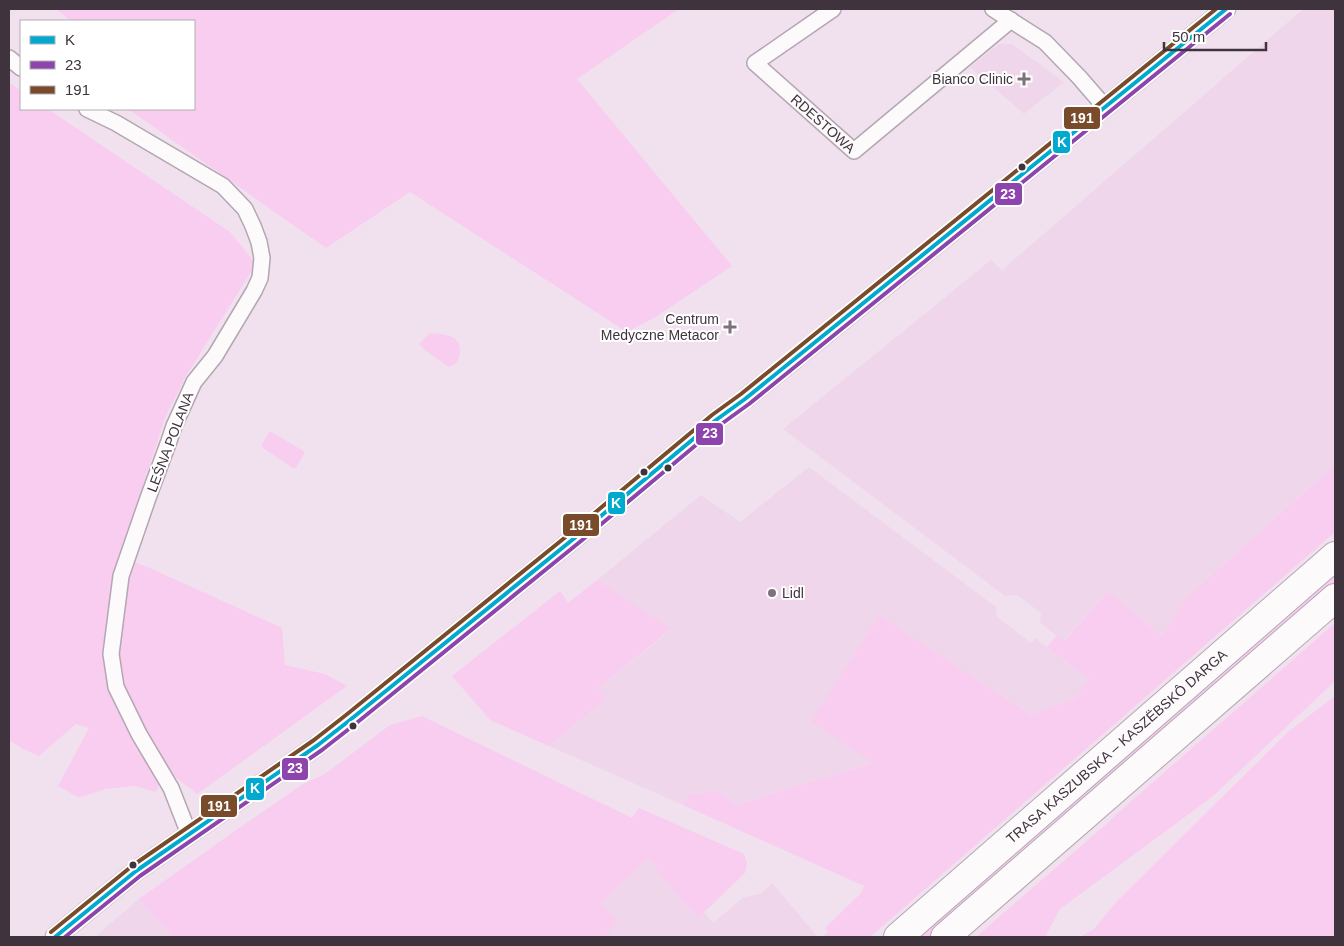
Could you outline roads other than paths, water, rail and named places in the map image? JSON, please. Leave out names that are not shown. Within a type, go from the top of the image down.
[{"type":"highway","name":"TRASA KASZUBSKA – KASZËBSKÔ DARGA","points":[[898,937],[1335,556]]},
{"type":"highway","points":[[945,937],[1335,598]]},
{"type":"street","name":"RDESTOWA","points":[[833,9],[755,63],[854,151],[1011,20]]},
{"type":"street","points":[[993,9],[1045,42],[1105,107]]},
{"type":"street","points":[[56,937],[136,871],[344,725],[577,536],[716,420],[1226,9]]},
{"type":"street","points":[[9,58],[20,67]]},
{"type":"street","name":"LEŚNA POLANA","points":[[88,110],[116,123],[223,186],[244,209],[259,242],[262,258],[260,278],[254,291],[215,356],[194,382],[174,426],[121,576],[111,654],[116,687],[139,734],[171,788],[189,834]]},
{"type":"place","name":"Bianco Clinic","points":[[1024,79]]},
{"type":"place","name":"Centrum Medyczne Metacor","points":[[730,327]]},
{"type":"place","name":"Lidl","points":[[772,593]]}]
